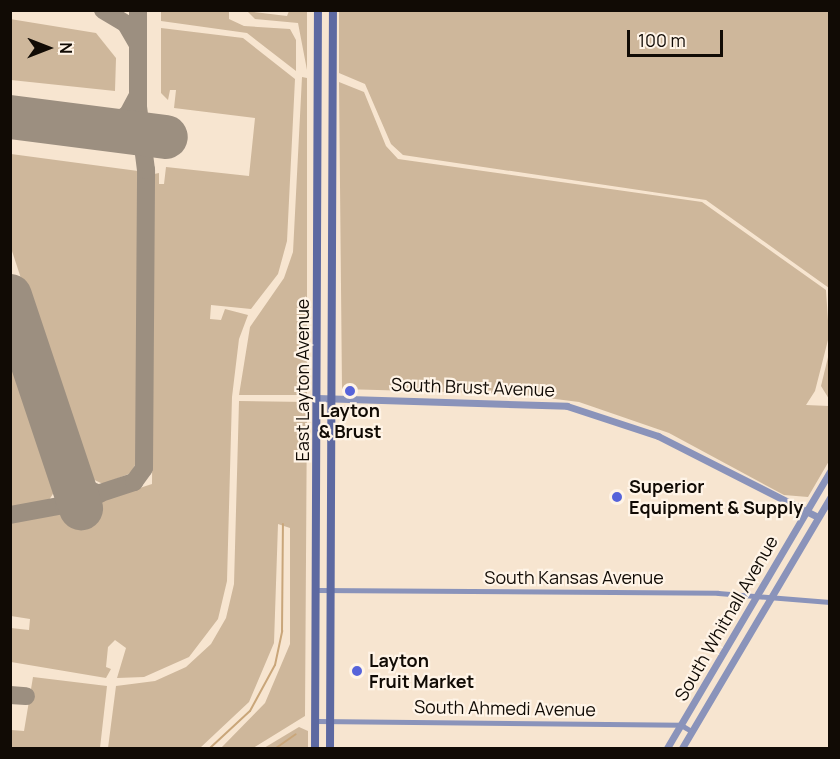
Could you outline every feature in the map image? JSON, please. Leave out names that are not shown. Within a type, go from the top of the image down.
[{"type":"main road","name":"East Layton Avenue","points":[[315,748],[317,721],[318,10]]},
{"type":"main road","name":"East Layton Avenue","points":[[330,748],[333,10]]},
{"type":"street","name":"South Brust Avenue","points":[[317,398],[567,406],[658,436],[818,517]]},
{"type":"street","name":"South Whitnall Avenue","points":[[668,748],[830,471]]},
{"type":"street","name":"South Whitnall Avenue","points":[[682,748],[830,498]]},
{"type":"street","name":"South Kansas Avenue","points":[[317,590],[758,594],[772,595],[789,602],[830,602]]},
{"type":"street","points":[[716,665],[728,671]]},
{"type":"street","name":"South Ahmedi Avenue","points":[[317,721],[681,725]]},
{"type":"street","points":[[681,725],[691,731]]},
{"type":"shaded area","points":[[161,11],[229,11],[229,19],[244,26],[290,29],[296,40],[296,71],[247,33],[161,21]]},
{"type":"shaded area","points":[[247,11],[287,16],[289,11],[307,11],[307,70],[298,23],[255,19]]},
{"type":"shaded area","points":[[339,11],[829,11],[829,288],[706,200],[403,155],[391,144],[365,84],[339,73]]},
{"type":"shaded area","points":[[10,19],[96,33],[116,58],[115,91],[11,80]]},
{"type":"shaded area","points":[[161,28],[243,38],[295,79],[287,241],[278,274],[251,309],[211,305],[210,319],[221,320],[225,309],[248,315],[239,339],[232,397],[227,581],[218,619],[189,657],[144,677],[117,678],[126,648],[115,640],[108,647],[106,667],[111,669],[106,678],[11,662],[11,628],[29,630],[30,619],[11,616],[11,522],[63,513],[152,484],[154,174],[159,173],[159,184],[164,184],[166,167],[249,176],[255,118],[174,108],[176,90],[170,90],[168,100],[161,93]]},
{"type":"shaded area","points":[[302,77],[307,78],[307,395],[239,395],[250,327],[284,278],[293,252]]},
{"type":"shaded area","points":[[339,82],[364,92],[386,146],[398,159],[702,202],[826,290],[829,336],[815,391],[806,405],[829,406],[829,461],[808,497],[784,495],[669,433],[579,402],[516,394],[342,389]]},
{"type":"shaded area","points":[[11,154],[138,171],[137,461],[131,473],[103,484],[86,476],[11,248]]},
{"type":"shaded area","points":[[11,343],[58,486],[49,500],[11,508]]},
{"type":"shaded area","points":[[829,353],[829,399],[821,386]]},
{"type":"shaded area","points":[[239,401],[307,402],[305,716],[253,748],[221,748],[265,703],[290,644],[290,528],[278,524],[274,643],[249,702],[200,748],[108,748],[116,686],[155,681],[186,667],[211,644],[226,618],[234,584]]},
{"type":"shaded area","points":[[33,677],[107,686],[100,748],[11,748],[11,730],[24,731]]},
{"type":"shaded area","points":[[299,727],[308,731],[308,748],[264,748]]},
{"type":"waterway","points":[[210,748],[250,711],[275,665],[282,631],[283,524]]},
{"type":"waterway","points":[[276,748],[296,734]]},
{"type":"taxiway","points":[[103,10],[126,24],[137,43]]},
{"type":"taxiway","points":[[10,515],[64,505],[134,482],[144,468],[146,170],[138,107],[138,10]]},
{"type":"taxiway","points":[[40,121],[109,126],[128,114],[138,95]]},
{"type":"taxiway","points":[[72,482],[99,494]]},
{"type":"taxiway","points":[[10,695],[26,696]]},
{"type":"runway","points":[[10,117],[166,137]]},
{"type":"runway","points":[[10,296],[81,508]]},
{"type":"place","name":"Layton & Brust","points":[[350,391]]},
{"type":"place","name":"Superior Equipment & Supply","points":[[617,497]]},
{"type":"place","name":"Layton Fruit Market","points":[[357,671]]}]
